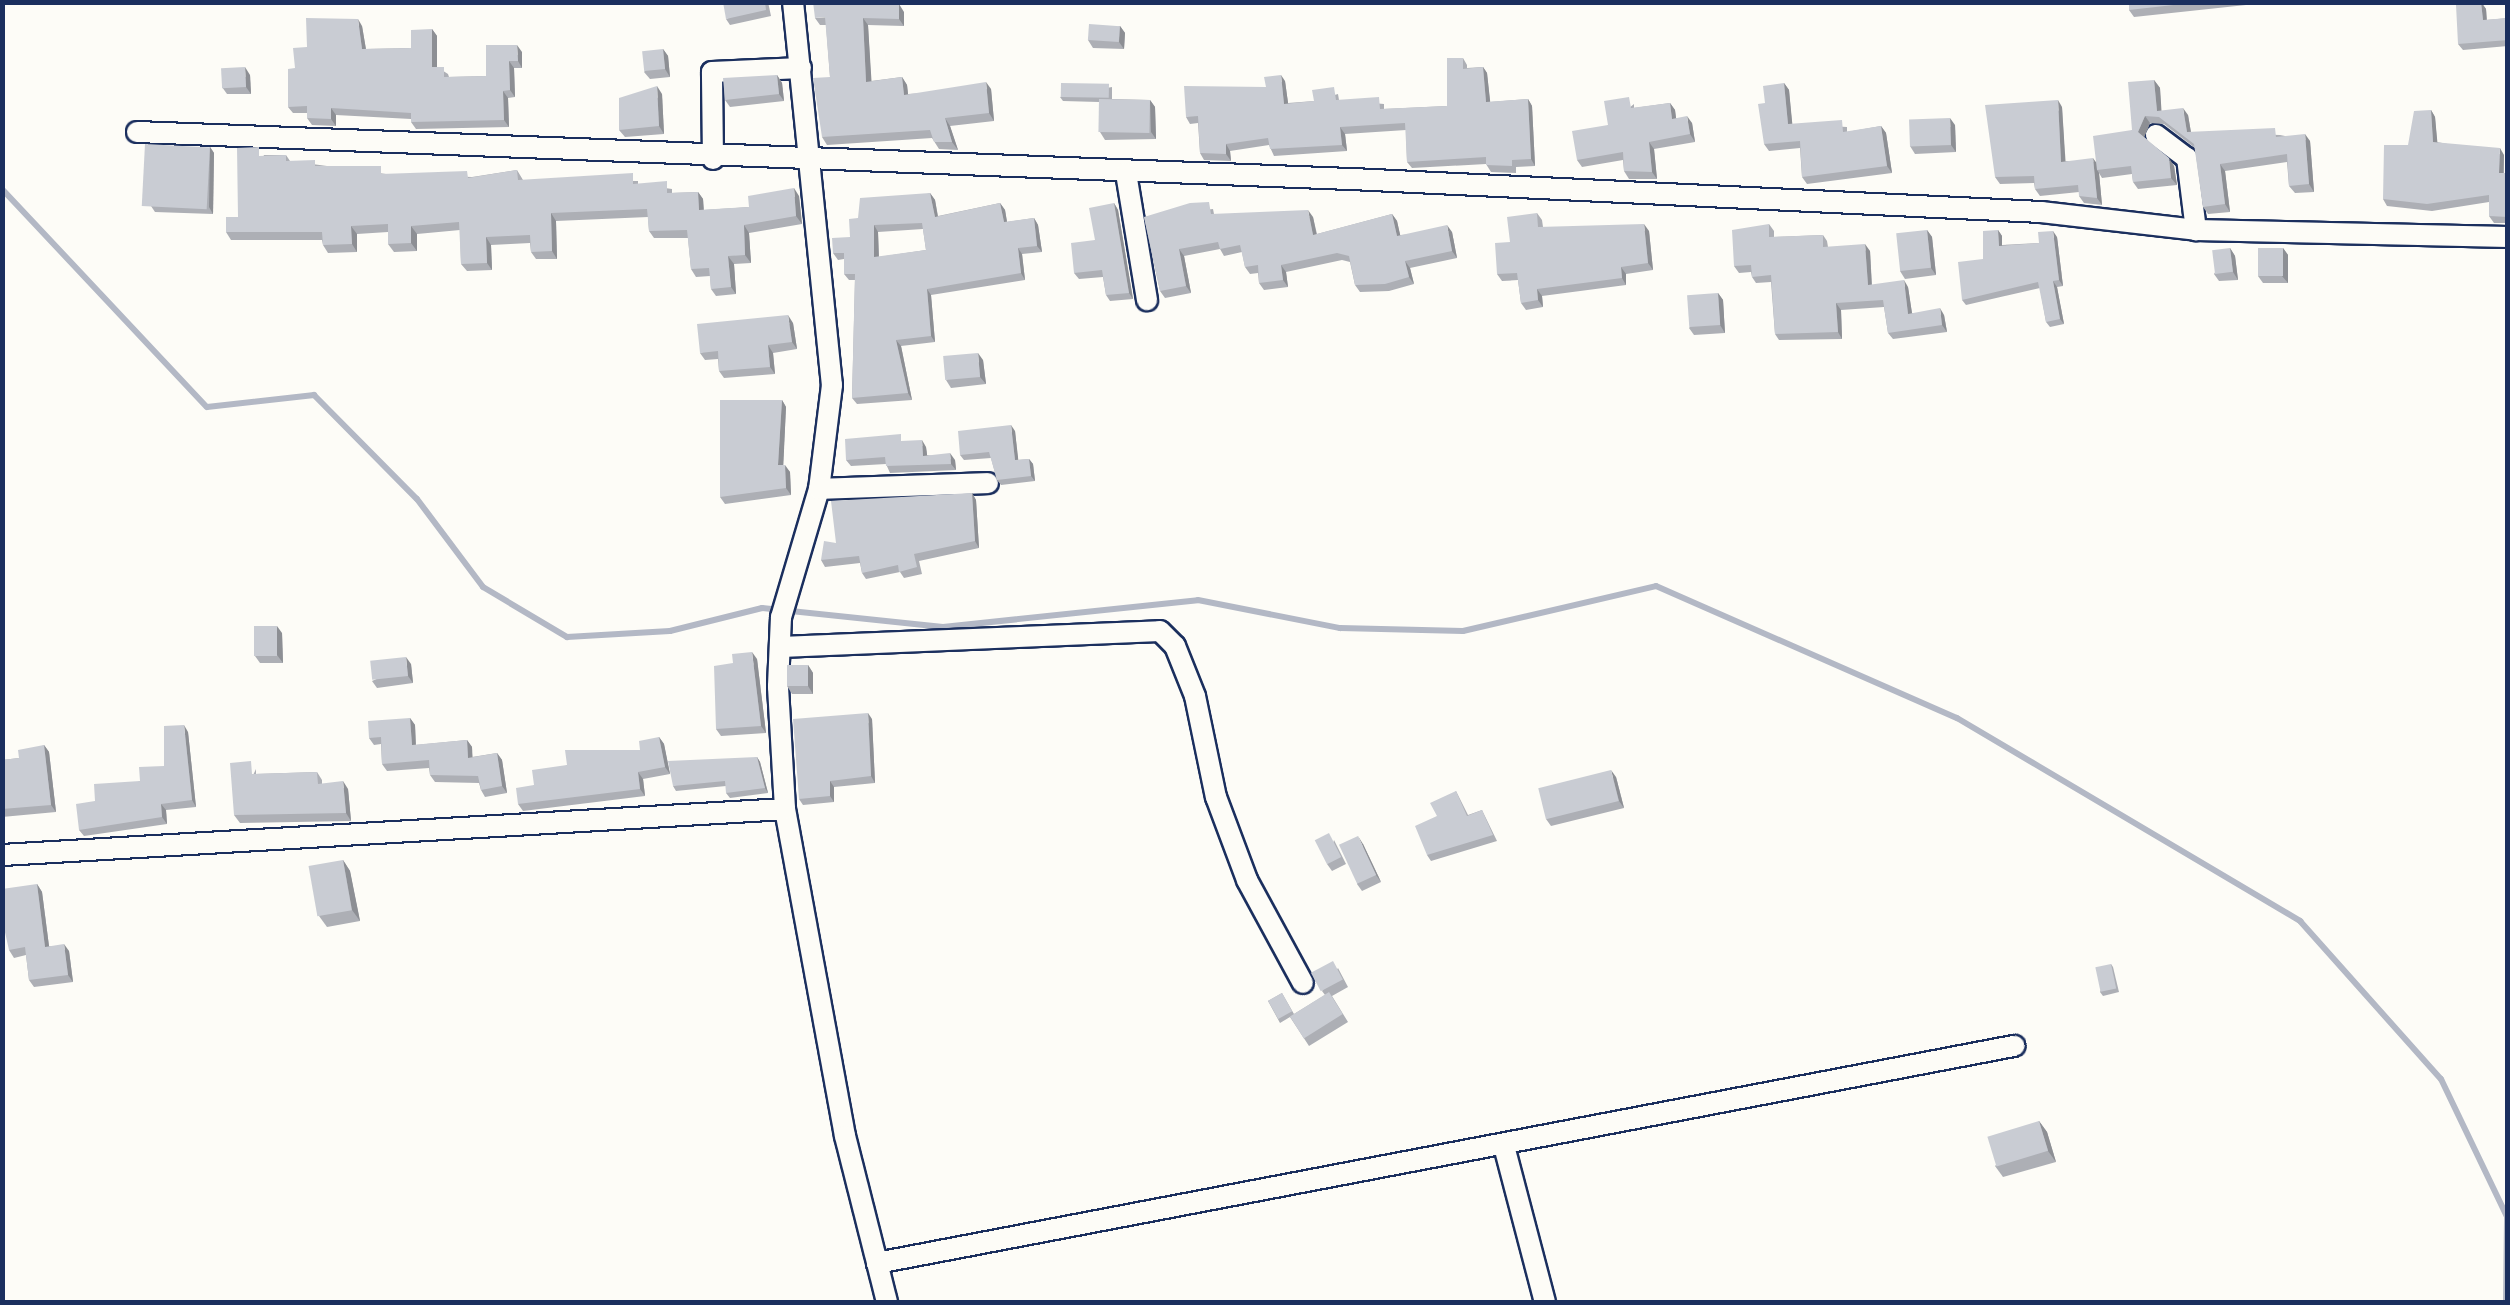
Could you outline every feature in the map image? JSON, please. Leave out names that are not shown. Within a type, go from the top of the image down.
[{"type":"street","points":[[793,2],[832,368],[819,489],[783,609],[785,809],[845,1136],[887,1302]]},
{"type":"street","points":[[713,159],[712,72],[800,68]]},
{"type":"street","points":[[137,132],[2041,212],[2196,230],[2508,238]]},
{"type":"street","points":[[2156,135],[2187,158],[2196,230]]},
{"type":"street","points":[[1126,173],[1147,300]]},
{"type":"street","points":[[819,489],[988,483]]},
{"type":"street","points":[[781,648],[1160,632],[1175,646],[1195,696],[1216,797],[1247,880],[1303,983]]},
{"type":"street","points":[[2,855],[785,809]]},
{"type":"street","points":[[877,1263],[2014,1046]]},
{"type":"street","points":[[1504,1146],[1545,1302]]},
{"type":"building","points":[[723,2],[765,2],[766,10],[726,19]]},
{"type":"building","points":[[813,2],[899,4],[899,19],[863,18],[866,82],[902,77],[904,95],[986,82],[989,113],[945,118],[952,142],[934,142],[930,130],[822,137],[813,78],[830,77],[825,17],[815,18]]},
{"type":"building","points":[[2129,2],[2200,2],[2129,10]]},
{"type":"building","points":[[2481,2],[2483,20],[2508,18],[2508,40],[2458,44],[2456,5]]},
{"type":"building","points":[[306,18],[358,19],[362,49],[411,48],[411,30],[432,29],[432,67],[444,67],[444,77],[486,76],[486,45],[517,45],[518,61],[509,61],[510,90],[503,91],[504,120],[411,122],[411,113],[331,108],[331,119],[307,118],[307,106],[288,107],[288,69],[295,68],[293,48],[307,47]]},
{"type":"building","points":[[1089,24],[1120,26],[1119,42],[1088,40]]},
{"type":"building","points":[[663,49],[665,69],[644,71],[642,51]]},
{"type":"building","points":[[1447,58],[1463,58],[1463,69],[1483,67],[1486,102],[1528,99],[1531,159],[1512,160],[1512,166],[1486,165],[1486,157],[1407,162],[1405,123],[1340,127],[1342,145],[1270,149],[1268,138],[1226,144],[1226,154],[1200,153],[1198,116],[1186,117],[1184,86],[1266,87],[1264,77],[1281,75],[1284,104],[1314,101],[1312,90],[1334,87],[1336,100],[1379,97],[1380,109],[1447,106]]},
{"type":"building","points":[[245,67],[246,87],[222,88],[221,68]]},
{"type":"building","points":[[777,75],[779,94],[725,100],[723,78]]},
{"type":"building","points":[[2154,80],[2157,111],[2183,108],[2187,132],[2275,128],[2276,137],[2305,134],[2309,184],[2289,186],[2287,154],[2220,164],[2225,204],[2203,207],[2194,144],[2159,117],[2145,116],[2138,132],[2169,158],[2171,178],[2133,182],[2131,166],[2097,170],[2093,136],[2132,130],[2128,82]]},
{"type":"building","points":[[1061,83],[1109,84],[1109,98],[1061,97]]},
{"type":"building","points":[[1784,83],[1788,124],[1842,120],[1843,132],[1881,126],[1887,166],[1802,177],[1800,141],[1764,144],[1758,104],[1765,103],[1763,86]]},
{"type":"building","points":[[657,86],[659,126],[619,130],[619,98]]},
{"type":"building","points":[[1629,97],[1631,108],[1670,103],[1672,119],[1687,116],[1690,134],[1649,142],[1652,172],[1624,171],[1623,152],[1577,160],[1572,131],[1608,125],[1604,101]]},
{"type":"building","points":[[1099,99],[1150,100],[1149,133],[1098,132]]},
{"type":"building","points":[[2058,100],[2061,162],[2093,158],[2097,198],[2079,196],[2078,185],[2035,189],[2034,176],[1995,177],[1985,105]]},
{"type":"building","points":[[2431,110],[2433,142],[2500,148],[2499,173],[2508,173],[2508,217],[2489,216],[2489,195],[2427,204],[2383,199],[2384,145],[2408,145],[2414,111]]},
{"type":"building","points":[[1950,118],[1951,145],[1910,146],[1909,119]]},
{"type":"building","points":[[145,144],[210,147],[207,209],[142,206]]},
{"type":"building","points":[[259,147],[259,156],[286,155],[286,161],[315,160],[315,166],[381,166],[381,174],[467,171],[468,178],[517,170],[518,180],[633,173],[633,184],[667,181],[667,193],[698,192],[699,210],[749,207],[748,196],[794,188],[796,216],[744,225],[745,255],[728,256],[731,287],[711,289],[709,268],[691,269],[687,230],[649,231],[647,209],[551,213],[552,251],[531,252],[530,235],[486,237],[487,263],[461,264],[459,222],[411,226],[411,243],[388,244],[388,224],[351,226],[352,244],[323,245],[322,232],[226,232],[226,217],[238,217],[237,148]]},
{"type":"building","points":[[930,193],[935,217],[1000,203],[1004,222],[1034,218],[1037,246],[1018,248],[1021,273],[927,289],[931,336],[896,340],[908,393],[852,398],[855,274],[844,274],[844,253],[833,253],[832,238],[850,237],[849,219],[858,218],[860,198]],"holes":[[[922,223],[926,250],[874,257],[874,225]]]},
{"type":"building","points":[[1209,202],[1211,214],[1308,210],[1313,235],[1392,214],[1397,236],[1447,225],[1452,251],[1405,261],[1409,277],[1385,284],[1355,285],[1349,256],[1337,253],[1281,265],[1283,280],[1259,283],[1258,265],[1245,267],[1240,245],[1220,249],[1218,242],[1179,249],[1186,286],[1160,291],[1144,217],[1190,203]]},
{"type":"building","points":[[1114,203],[1129,293],[1106,295],[1102,270],[1074,273],[1071,243],[1095,240],[1089,208]]},
{"type":"building","points":[[1537,213],[1538,227],[1644,224],[1648,263],[1621,267],[1622,278],[1537,289],[1538,300],[1521,303],[1517,273],[1497,274],[1495,243],[1510,242],[1507,217]]},
{"type":"building","points":[[1769,224],[1769,237],[1823,235],[1823,247],[1865,244],[1868,285],[1904,280],[1908,314],[1940,308],[1942,325],[1888,333],[1883,300],[1836,303],[1838,332],[1775,334],[1771,275],[1752,277],[1751,265],[1734,266],[1732,230]]},
{"type":"building","points":[[1927,230],[1931,268],[1900,271],[1896,233]]},
{"type":"building","points":[[1998,230],[1999,246],[2039,243],[2038,232],[2053,231],[2059,280],[2053,281],[2060,319],[2046,322],[2038,282],[1962,300],[1958,262],[1983,259],[1983,231]]},
{"type":"building","points":[[2230,248],[2233,272],[2215,274],[2212,250]]},
{"type":"building","points":[[2258,248],[2283,248],[2283,276],[2258,276]]},
{"type":"building","points":[[1718,293],[1720,325],[1689,327],[1687,295]]},
{"type":"building","points":[[788,315],[792,342],[768,345],[770,367],[719,371],[718,351],[700,353],[697,324]]},
{"type":"building","points":[[978,353],[980,377],[945,380],[943,356]]},
{"type":"building","points":[[720,400],[782,400],[778,465],[785,465],[786,488],[720,497]]},
{"type":"building","points":[[1011,425],[1015,460],[1029,459],[1031,476],[997,480],[989,452],[960,455],[958,431]]},
{"type":"building","points":[[901,434],[901,441],[922,440],[923,456],[950,453],[951,464],[886,466],[885,457],[846,460],[845,439]]},
{"type":"building","points":[[972,493],[975,541],[914,554],[917,567],[899,572],[898,565],[862,573],[859,556],[821,560],[824,541],[836,543],[831,501]]},
{"type":"building","points":[[254,626],[277,626],[277,656],[254,656]]},
{"type":"building","points":[[752,652],[761,726],[716,729],[714,666],[733,663],[732,654]]},
{"type":"building","points":[[406,657],[408,676],[372,680],[370,661]]},
{"type":"building","points":[[787,665],[808,665],[808,686],[787,686]]},
{"type":"building","points":[[868,713],[871,776],[830,781],[830,796],[799,799],[793,719]]},
{"type":"building","points":[[410,718],[412,745],[467,740],[468,758],[497,753],[502,786],[481,790],[478,776],[430,775],[429,760],[382,764],[381,737],[369,738],[368,721]]},
{"type":"building","points":[[184,725],[192,800],[161,804],[162,817],[79,830],[76,804],[95,801],[94,784],[140,781],[139,767],[164,766],[164,726]]},
{"type":"building","points":[[659,737],[665,767],[638,772],[640,789],[518,804],[516,788],[534,785],[532,770],[567,765],[565,750],[640,750],[639,741]]},
{"type":"building","points":[[44,745],[51,805],[2,809],[2,760],[19,758],[18,750]]},
{"type":"building","points":[[757,757],[765,788],[726,793],[725,781],[673,786],[668,761]]},
{"type":"building","points":[[251,761],[252,774],[317,772],[318,784],[343,781],[346,813],[234,815],[230,763]]},
{"type":"building","points":[[1611,770],[1619,801],[1546,819],[1538,788]]},
{"type":"building","points":[[1456,791],[1467,816],[1482,810],[1493,835],[1427,855],[1415,826],[1437,816],[1430,803]]},
{"type":"building","points":[[1329,833],[1341,857],[1327,864],[1315,840]]},
{"type":"building","points":[[1358,836],[1376,875],[1357,884],[1339,845]]},
{"type":"building","points":[[343,860],[352,910],[317,916],[309,866]]},
{"type":"building","points":[[37,884],[45,947],[64,944],[68,975],[29,980],[25,947],[9,950],[2,919],[2,889]]},
{"type":"building","points":[[1333,961],[1343,980],[1321,991],[1311,973]]},
{"type":"building","points":[[2111,964],[2116,988],[2101,992],[2095,967]]},
{"type":"building","points":[[1329,992],[1343,1014],[1304,1038],[1290,1016]]},
{"type":"building","points":[[1282,993],[1292,1011],[1278,1019],[1268,1001]]},
{"type":"building","points":[[2039,1121],[2048,1151],[1996,1166],[1987,1137]]},
{"type":"waterway","points":[[2,189],[207,407],[314,395],[417,499],[483,587],[567,637],[670,631],[762,608],[943,627],[1198,600],[1340,628],[1463,631],[1656,586],[1957,718],[2300,921],[2441,1079],[2508,1219]]},
{"type":"waterway","points":[[2506,1302],[2507,1218]]}]
